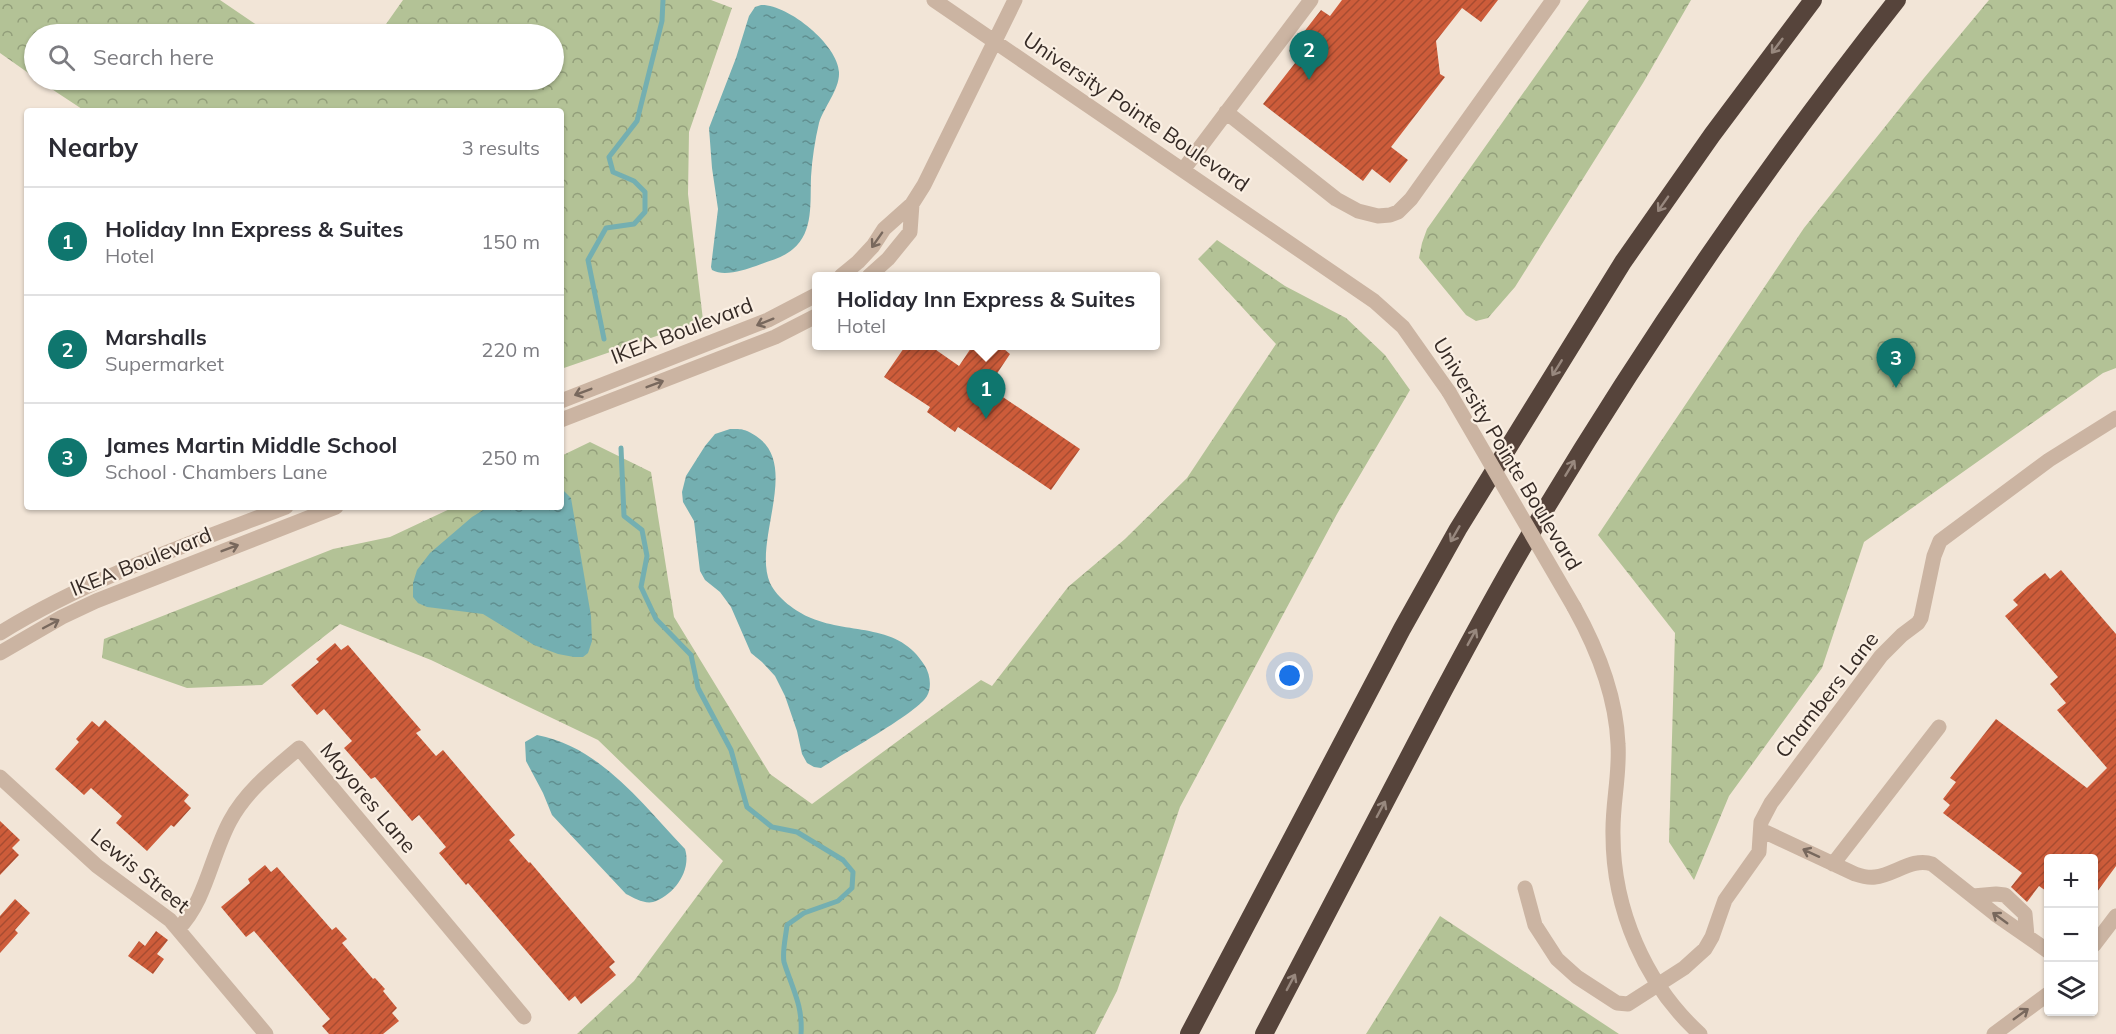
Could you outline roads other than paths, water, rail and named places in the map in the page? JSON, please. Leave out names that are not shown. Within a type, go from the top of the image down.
[{"type":"highway","points":[[1189,1034],[1396,639],[1464,519],[1623,262],[1712,135],[1813,0]]},
{"type":"highway","points":[[1264,1034],[1474,634],[1532,530],[1687,286],[1776,158],[1897,0]]},
{"type":"street","name":"University Pointe Boulevard","points":[[934,0],[1374,300],[1408,333],[1449,392],[1574,607],[1601,664],[1615,711],[1618,760],[1613,815],[1613,852],[1619,893],[1635,939],[1659,985],[1680,1014],[1700,1034]]},
{"type":"street","points":[[846,272],[873,246],[884,229],[912,204],[924,185],[1015,0]]},
{"type":"street","points":[[1183,170],[1311,0]]},
{"type":"street","points":[[1226,112],[1336,199],[1367,214],[1390,215],[1398,212],[1411,199],[1553,0]]},
{"type":"street","points":[[873,272],[888,259],[910,232],[912,204]]},
{"type":"street","name":"IKEA Boulevard","points":[[564,400],[768,320],[812,297]]},
{"type":"street","name":"IKEA Boulevard","points":[[564,419],[775,337],[812,318]]},
{"type":"street","name":"Chambers Lane","points":[[1525,888],[1535,924],[1557,959],[1577,977],[1623,1005],[1684,968],[1706,950],[1725,900],[1759,852],[1764,814],[1771,803],[1881,656],[1918,623],[1934,556],[1940,541],[2049,460],[2116,418]]},
{"type":"street","name":"IKEA Boulevard","points":[[0,633],[98,580],[278,510]]},
{"type":"street","name":"IKEA Boulevard","points":[[0,653],[62,617],[105,597],[328,510]]},
{"type":"street","points":[[1833,864],[1939,727]]},
{"type":"street","name":"Mayores Lane","points":[[178,929],[192,913],[222,837],[238,808],[256,785],[299,748],[524,1017]]},
{"type":"street","name":"Lewis Street","points":[[0,777],[97,866],[162,913],[266,1034]]},
{"type":"street","points":[[1761,830],[1855,874],[1874,878],[1926,862],[1938,868],[2044,948]]},
{"type":"street","points":[[1973,896],[2005,895],[2025,914],[2027,936]]},
{"type":"street","points":[[2098,940],[2116,916]]},
{"type":"street","points":[[1994,1034],[2044,998]]},
{"type":"water","points":[[772,6],[784,11],[810,28],[830,50],[836,61],[839,78],[819,123],[812,163],[810,216],[805,234],[793,249],[775,259],[740,271],[722,273],[712,270],[711,267],[718,209],[709,128],[736,58],[749,16],[755,7]]},
{"type":"water","points":[[730,429],[744,430],[756,436],[769,449],[775,465],[766,566],[770,583],[777,594],[793,608],[811,618],[873,632],[902,642],[914,652],[928,673],[929,692],[909,713],[821,768],[807,763],[802,754],[785,696],[775,676],[751,653],[731,607],[720,592],[705,580],[700,571],[694,521],[683,502],[682,492],[686,476],[705,446],[715,434]]},
{"type":"water","points":[[564,491],[571,498],[591,616],[592,641],[588,653],[583,657],[558,654],[534,645],[483,614],[427,607],[418,603],[413,597],[413,583],[417,570],[430,553],[483,510],[564,510]]},
{"type":"water","points":[[537,735],[560,742],[601,765],[637,797],[685,849],[686,866],[683,874],[679,882],[667,894],[653,902],[646,902],[626,894],[552,815],[526,761],[525,742]]},
{"type":"waterway","points":[[604,339],[588,260],[606,228],[634,224],[645,212],[645,192],[634,181],[613,172],[609,157],[637,121],[662,21],[663,0]]},
{"type":"waterway","points":[[621,448],[624,516],[642,530],[647,556],[641,587],[656,619],[691,655],[698,688],[731,750],[747,807],[772,827],[797,832],[843,860],[853,872],[852,888],[838,901],[804,913],[787,925],[784,962],[799,1005],[801,1034]]},
{"type":"place","name":"Marshalls","points":[[1309,80]]},
{"type":"place","name":"James Martin Middle School","points":[[1896,388]]},
{"type":"place","name":"Holiday Inn Express & Suites","points":[[986,419]]}]
